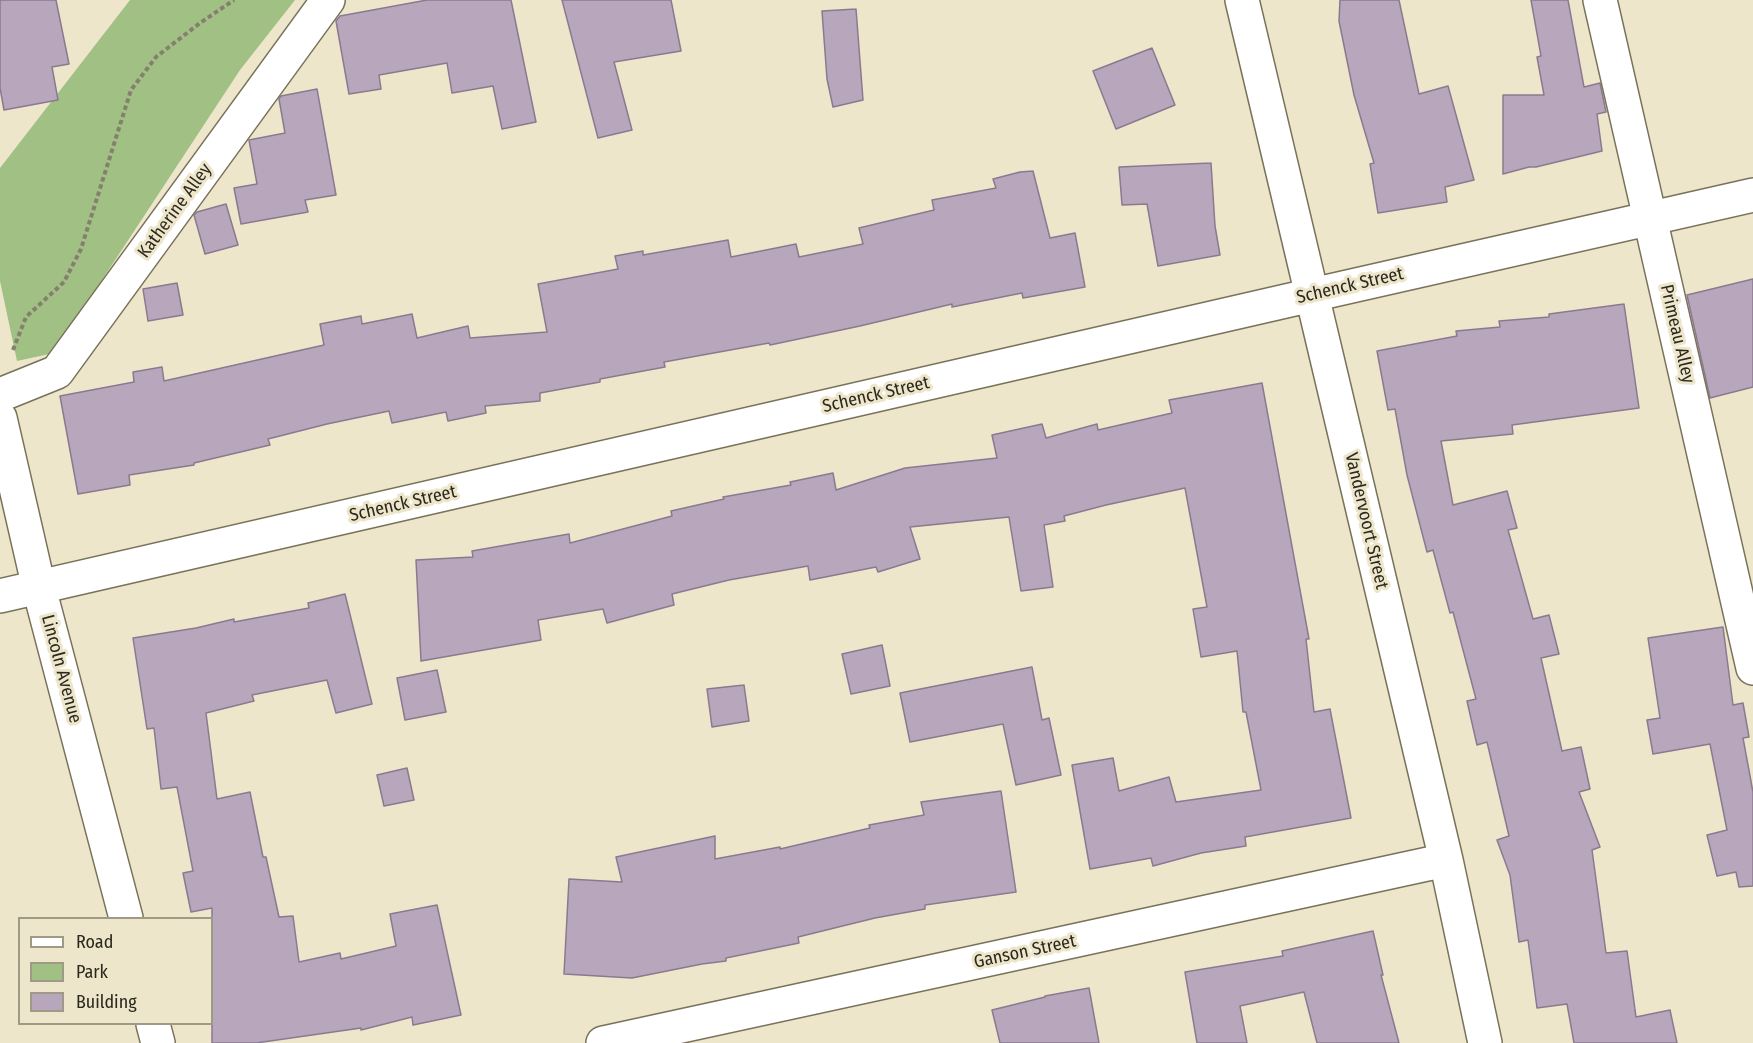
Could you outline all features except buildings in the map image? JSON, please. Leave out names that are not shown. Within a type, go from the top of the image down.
[{"type":"street","name":"Katherine Alley","points":[[0,395],[57,372],[328,0]]},
{"type":"street","name":"Vandervoort Street","points":[[1242,0],[1446,860],[1485,1043]]},
{"type":"street","name":"Primeau Alley","points":[[1600,0],[1753,668]]},
{"type":"street","name":"Schenck Street","points":[[0,596],[1753,195]]},
{"type":"street","name":"Lincoln Avenue","points":[[0,418],[39,588],[126,917]]},
{"type":"street","name":"Ganson Street","points":[[603,1043],[1446,860]]},
{"type":"street","points":[[154,1025],[158,1043]]},
{"type":"path","points":[[13,351],[26,317],[64,282],[81,249],[131,90],[156,57],[234,0]]},
{"type":"green space","points":[[130,0],[295,0],[240,70],[54,353],[17,361],[0,281],[0,168]]}]
